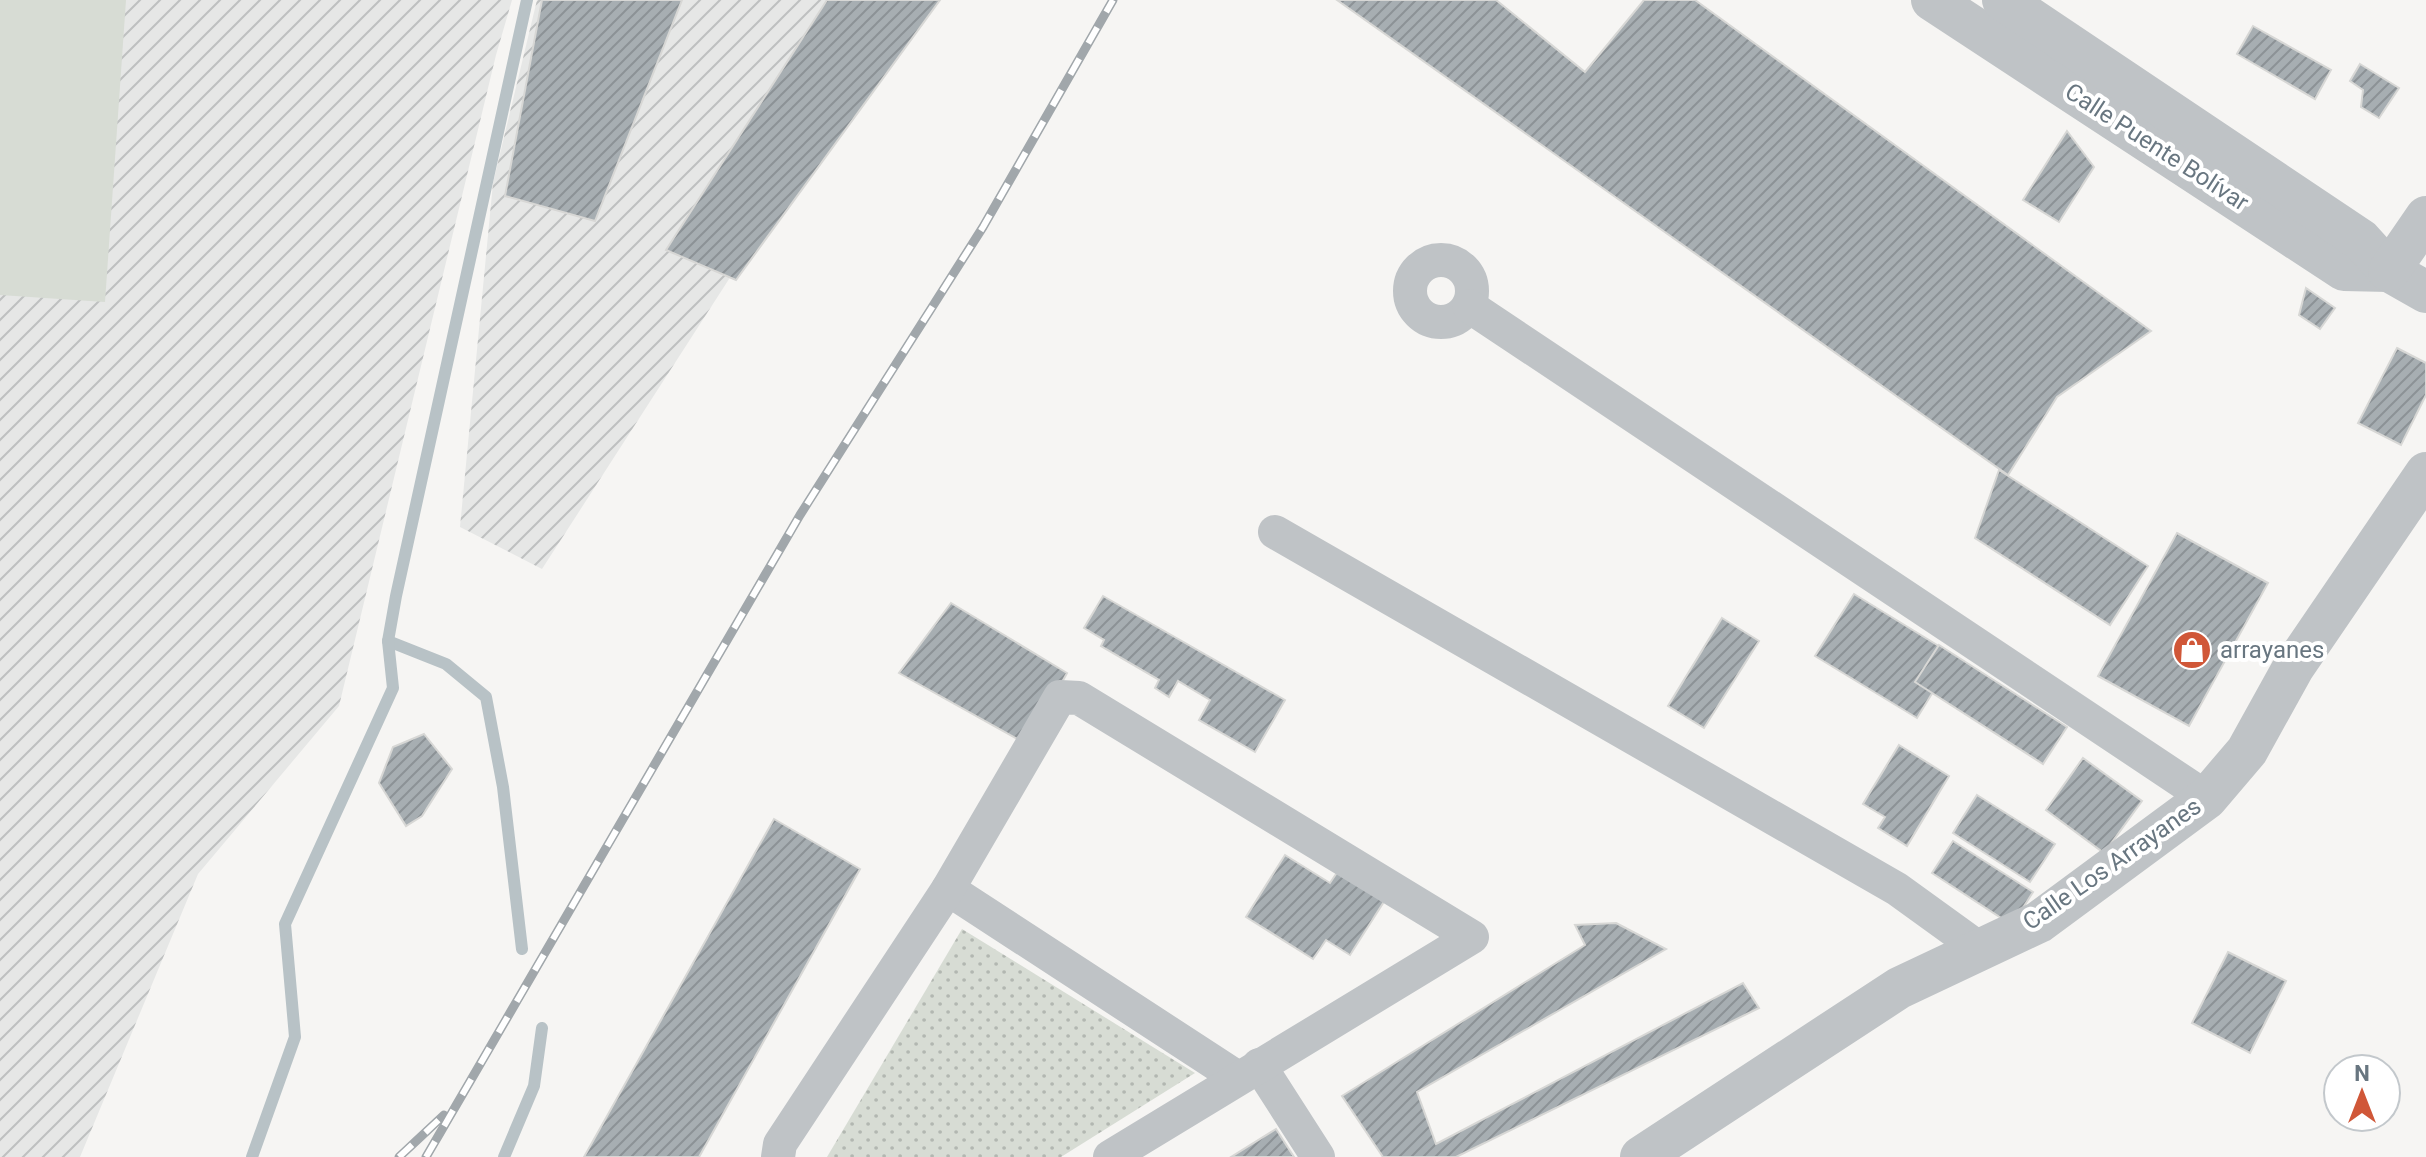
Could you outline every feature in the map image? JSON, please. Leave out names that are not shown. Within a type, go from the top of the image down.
[{"type":"street","name":"Calle Puente Bolívar","points":[[1932,0],[2344,270],[2389,271]]},
{"type":"street","name":"Calle Puente Bolívar","points":[[2003,0],[2361,240],[2389,271],[2426,292]]},
{"type":"street","points":[[2389,271],[2426,217]]},
{"type":"street","points":[[1469,306],[2207,798]]},
{"type":"street","name":"Calle Los Arrayanes","points":[[1641,1157],[1899,988],[2039,922],[2207,798],[2247,751],[2293,668],[2426,473]]},
{"type":"street","points":[[1275,532],[1897,889],[1980,949]]},
{"type":"street","points":[[778,1157],[780,1144],[948,889],[1060,697],[1079,698],[1472,937],[1110,1157]]},
{"type":"street","points":[[948,889],[1248,1071],[1318,1157]]},
{"type":"shaded area","points":[[0,0],[512,0],[496,55],[339,706],[198,874],[80,1157],[0,1157]]},
{"type":"shaded area","points":[[0,0],[126,0],[105,302],[0,295]]},
{"type":"shaded area","points":[[537,0],[909,0],[542,569],[460,527],[493,183]]},
{"type":"shaded area","points":[[962,929],[1195,1073],[1061,1157],[827,1157]]},
{"type":"building","points":[[542,0],[682,0],[595,221],[505,196]]},
{"type":"building","points":[[827,0],[940,0],[736,280],[666,250]]},
{"type":"building","points":[[1337,0],[1496,0],[1585,72],[1644,0],[1695,0],[2151,331],[2057,397],[2008,475]]},
{"type":"building","points":[[2253,26],[2331,70],[2315,99],[2237,54]]},
{"type":"building","points":[[2360,64],[2399,88],[2379,118],[2361,107],[2363,90],[2350,81]]},
{"type":"building","points":[[2067,131],[2094,167],[2059,222],[2023,200]]},
{"type":"building","points":[[2306,288],[2335,308],[2320,329],[2299,315]]},
{"type":"building","points":[[2397,348],[2426,363],[2426,395],[2401,445],[2358,423]]},
{"type":"building","points":[[1999,470],[2148,566],[2110,625],[1975,538]]},
{"type":"building","points":[[2177,533],[2268,583],[2189,726],[2098,676]]},
{"type":"building","points":[[1854,594],[1955,656],[1917,718],[1815,656]]},
{"type":"building","points":[[1103,596],[1285,700],[1255,752],[1199,720],[1210,700],[1178,681],[1169,697],[1155,688],[1159,680],[1101,646],[1104,640],[1084,628]]},
{"type":"building","points":[[951,603],[1067,673],[1028,745],[899,673]]},
{"type":"building","points":[[1722,618],[1759,641],[1704,728],[1668,706]]},
{"type":"building","points":[[1939,645],[2067,727],[2043,764],[1915,682]]},
{"type":"building","points":[[424,734],[452,769],[422,816],[406,826],[379,783],[393,747]]},
{"type":"building","points":[[1899,745],[1949,776],[1907,846],[1878,828],[1885,817],[1863,804]]},
{"type":"building","points":[[2083,758],[2142,801],[2104,853],[2046,810]]},
{"type":"building","points":[[1977,795],[2055,844],[2030,882],[1953,833]]},
{"type":"building","points":[[774,819],[860,869],[699,1157],[584,1157]]},
{"type":"building","points":[[1953,841],[2033,892],[2012,925],[1932,873]]},
{"type":"building","points":[[1285,855],[1330,883],[1338,871],[1385,900],[1350,955],[1326,940],[1313,959],[1246,917]]},
{"type":"building","points":[[1616,923],[1666,949],[1417,1092],[1436,1144],[1743,983],[1759,1008],[1456,1157],[1383,1157],[1342,1096],[1585,945],[1575,925]]},
{"type":"building","points":[[2228,952],[2286,981],[2250,1053],[2192,1023]]},
{"type":"building","points":[[1276,1129],[1294,1157],[1231,1157]]},
{"type":"waterway","points":[[252,1157],[295,1037],[285,924],[393,688],[388,641],[396,596],[527,0]]},
{"type":"waterway","points":[[388,641],[446,664],[486,697],[503,787],[522,949]]},
{"type":"waterway","points":[[504,1157],[534,1086],[542,1028]]},
{"type":"railway","points":[[426,1157],[800,515],[983,227],[1113,0]]},
{"type":"railway","points":[[399,1157],[444,1115]]},
{"type":"place","name":"arrayanes","points":[[2192,650]]}]
